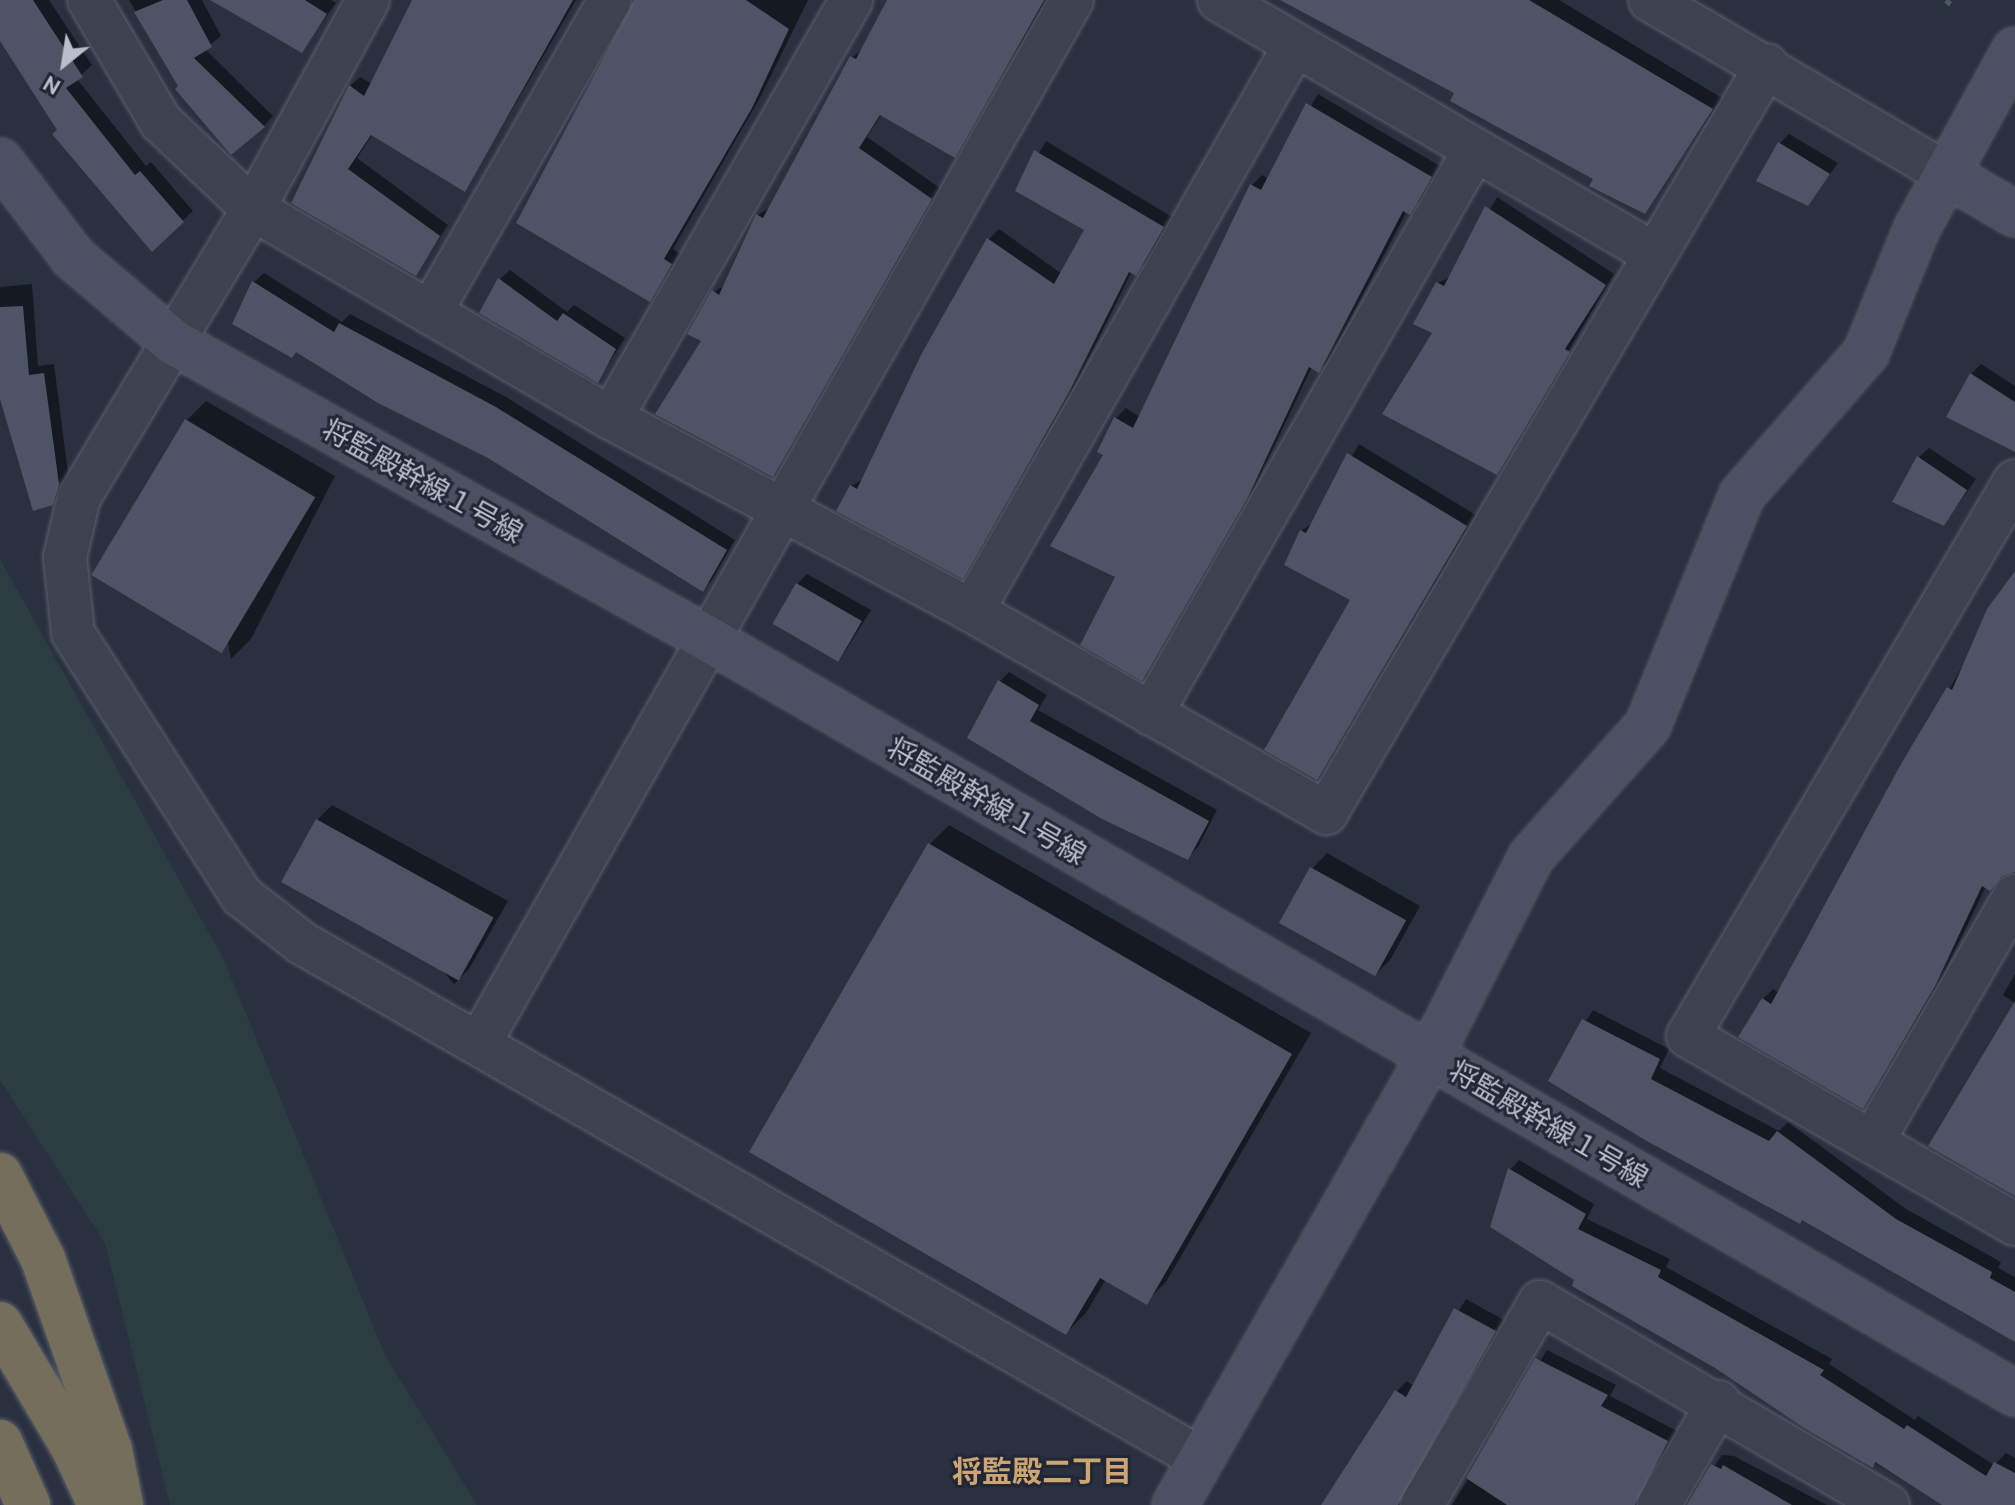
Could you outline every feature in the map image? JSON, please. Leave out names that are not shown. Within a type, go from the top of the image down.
[{"type":"highway","points":[[0,1175],[43,1259],[110,1450],[121,1505]]},
{"type":"highway","points":[[0,1324],[73,1447],[100,1505]]},
{"type":"highway","points":[[0,1442],[28,1505]]},
{"type":"street","points":[[89,0],[161,122],[253,209],[611,418],[972,611],[1326,813],[1767,65]]},
{"type":"street","points":[[368,0],[253,209],[79,497],[65,557],[73,633],[242,896],[302,943],[480,1042],[1201,1459]]},
{"type":"street","points":[[430,313],[610,0]]},
{"type":"street","points":[[611,418],[851,0]]},
{"type":"street","points":[[480,1042],[1072,0]]},
{"type":"street","points":[[1219,0],[1294,47],[1654,254]]},
{"type":"street","points":[[1650,0],[1767,65],[2015,214]]},
{"type":"street","points":[[972,611],[1294,47]]},
{"type":"street","points":[[1175,1505],[1430,1056],[1531,857],[1648,725],[1742,495],[1866,353],[1917,228],[2015,50]]},
{"type":"street","points":[[1151,714],[1474,151]]},
{"type":"street","name":"将監殿幹線１号線","points":[[0,161],[74,258],[173,342],[710,640],[2015,1393]]},
{"type":"street","points":[[2015,481],[1688,1036],[2015,1224]]},
{"type":"street","points":[[1872,1142],[2015,896]]},
{"type":"street","points":[[1422,1505],[1540,1302],[1719,1402],[1888,1505]]},
{"type":"street","points":[[1659,1505],[1719,1402]]},
{"type":"path","points":[[1946,0],[1952,5]]},
{"type":"shaded area","points":[[0,559],[224,960],[385,1355],[477,1505],[170,1505],[105,1243],[0,1080]]},
{"type":"building","points":[[0,0],[33,0],[83,77],[66,88],[135,175],[140,171],[184,222],[152,252],[52,134],[57,130],[0,41]]},
{"type":"building","points":[[163,0],[187,0],[212,47],[194,58],[265,127],[231,155],[175,89],[178,86],[134,12]]},
{"type":"building","points":[[210,0],[305,0],[327,14],[302,53]]},
{"type":"building","points":[[412,0],[573,0],[465,192],[371,135],[348,169],[440,236],[416,276],[291,203],[349,85],[364,96]]},
{"type":"building","points":[[634,0],[746,0],[789,29],[752,108],[664,259],[672,264],[650,302],[516,223]]},
{"type":"building","points":[[887,0],[1044,0],[955,158],[880,115],[859,148],[932,199],[773,477],[655,414],[701,341],[687,334],[712,290],[719,295],[756,214],[763,218],[850,56],[856,59]]},
{"type":"building","points":[[1280,0],[1529,0],[1713,109],[1645,214],[1589,186],[1593,179],[1450,101],[1454,93]]},
{"type":"building","points":[[1306,103],[1432,177],[1410,215],[1403,211],[1319,373],[1309,367],[1248,497],[1142,681],[1080,645],[1115,577],[1050,546],[1103,455],[1097,452],[1114,417],[1133,428],[1250,184],[1261,190]]},
{"type":"building","points":[[1778,142],[1830,174],[1808,206],[1756,181]]},
{"type":"building","points":[[1034,150],[1164,227],[1136,276],[1129,272],[1068,394],[963,579],[836,511],[850,485],[857,489],[922,353],[987,238],[1054,284],[1084,230],[1015,191]]},
{"type":"building","points":[[1485,206],[1606,285],[1565,349],[1570,352],[1497,475],[1382,414],[1432,333],[1413,324],[1436,282],[1444,286]]},
{"type":"building","points":[[498,278],[557,321],[563,313],[616,349],[598,383],[479,313]]},
{"type":"building","points":[[252,281],[334,332],[339,323],[496,407],[727,550],[703,592],[488,458],[378,403],[296,352],[292,358],[232,324]]},
{"type":"building","points":[[23,306],[29,375],[44,373],[59,484],[53,505],[33,511],[0,399],[0,307]]},
{"type":"building","points":[[1970,373],[2015,402],[2015,452],[1946,417]]},
{"type":"building","points":[[185,419],[315,497],[222,653],[91,575]]},
{"type":"building","points":[[1347,453],[1467,526],[1317,780],[1264,750],[1350,600],[1284,565],[1300,530],[1306,533]]},
{"type":"building","points":[[1917,456],[1967,490],[1944,526],[1892,502]]},
{"type":"building","points":[[2015,571],[2015,872],[2002,876],[1990,891],[1982,886],[1935,986],[1863,1109],[1738,1037],[1762,998],[1771,1004],[1901,764],[1947,687],[1952,690],[1987,609]]},
{"type":"building","points":[[796,583],[862,621],[838,662],[772,624]]},
{"type":"building","points":[[998,680],[1039,705],[1030,721],[1209,821],[1188,860],[1102,819],[967,738]]},
{"type":"building","points":[[316,819],[494,917],[459,980],[281,882]]},
{"type":"building","points":[[928,843],[1292,1054],[1147,1305],[1100,1278],[1066,1335],[749,1152]]},
{"type":"building","points":[[1310,867],[1406,920],[1375,976],[1279,923]]},
{"type":"building","points":[[2015,1001],[2015,1196],[1928,1146]]},
{"type":"building","points":[[1582,1019],[1660,1059],[1651,1079],[1769,1141],[1777,1131],[1896,1219],[1992,1272],[1990,1278],[2015,1292],[2015,1342],[1802,1220],[1800,1224],[1645,1140],[1548,1081]]},
{"type":"building","points":[[1508,1168],[1586,1214],[1578,1229],[1661,1270],[1658,1277],[1824,1370],[1820,1375],[1904,1429],[1907,1425],[1986,1476],[1994,1462],[2015,1473],[2015,1505],[1942,1505],[1875,1462],[1873,1468],[1804,1428],[1715,1368],[1572,1286],[1574,1280],[1490,1227]]},
{"type":"building","points":[[1454,1308],[1496,1331],[1398,1505],[1321,1505],[1395,1390],[1406,1397]]},
{"type":"building","points":[[1535,1358],[1608,1395],[1601,1406],[1668,1441],[1635,1505],[1507,1505],[1466,1478]]},
{"type":"building","points":[[1711,1464],[1721,1469],[1723,1465],[1792,1505],[1687,1505]]},
{"type":"district","name":"将監殿二丁目","points":[[1042,1472]]}]
